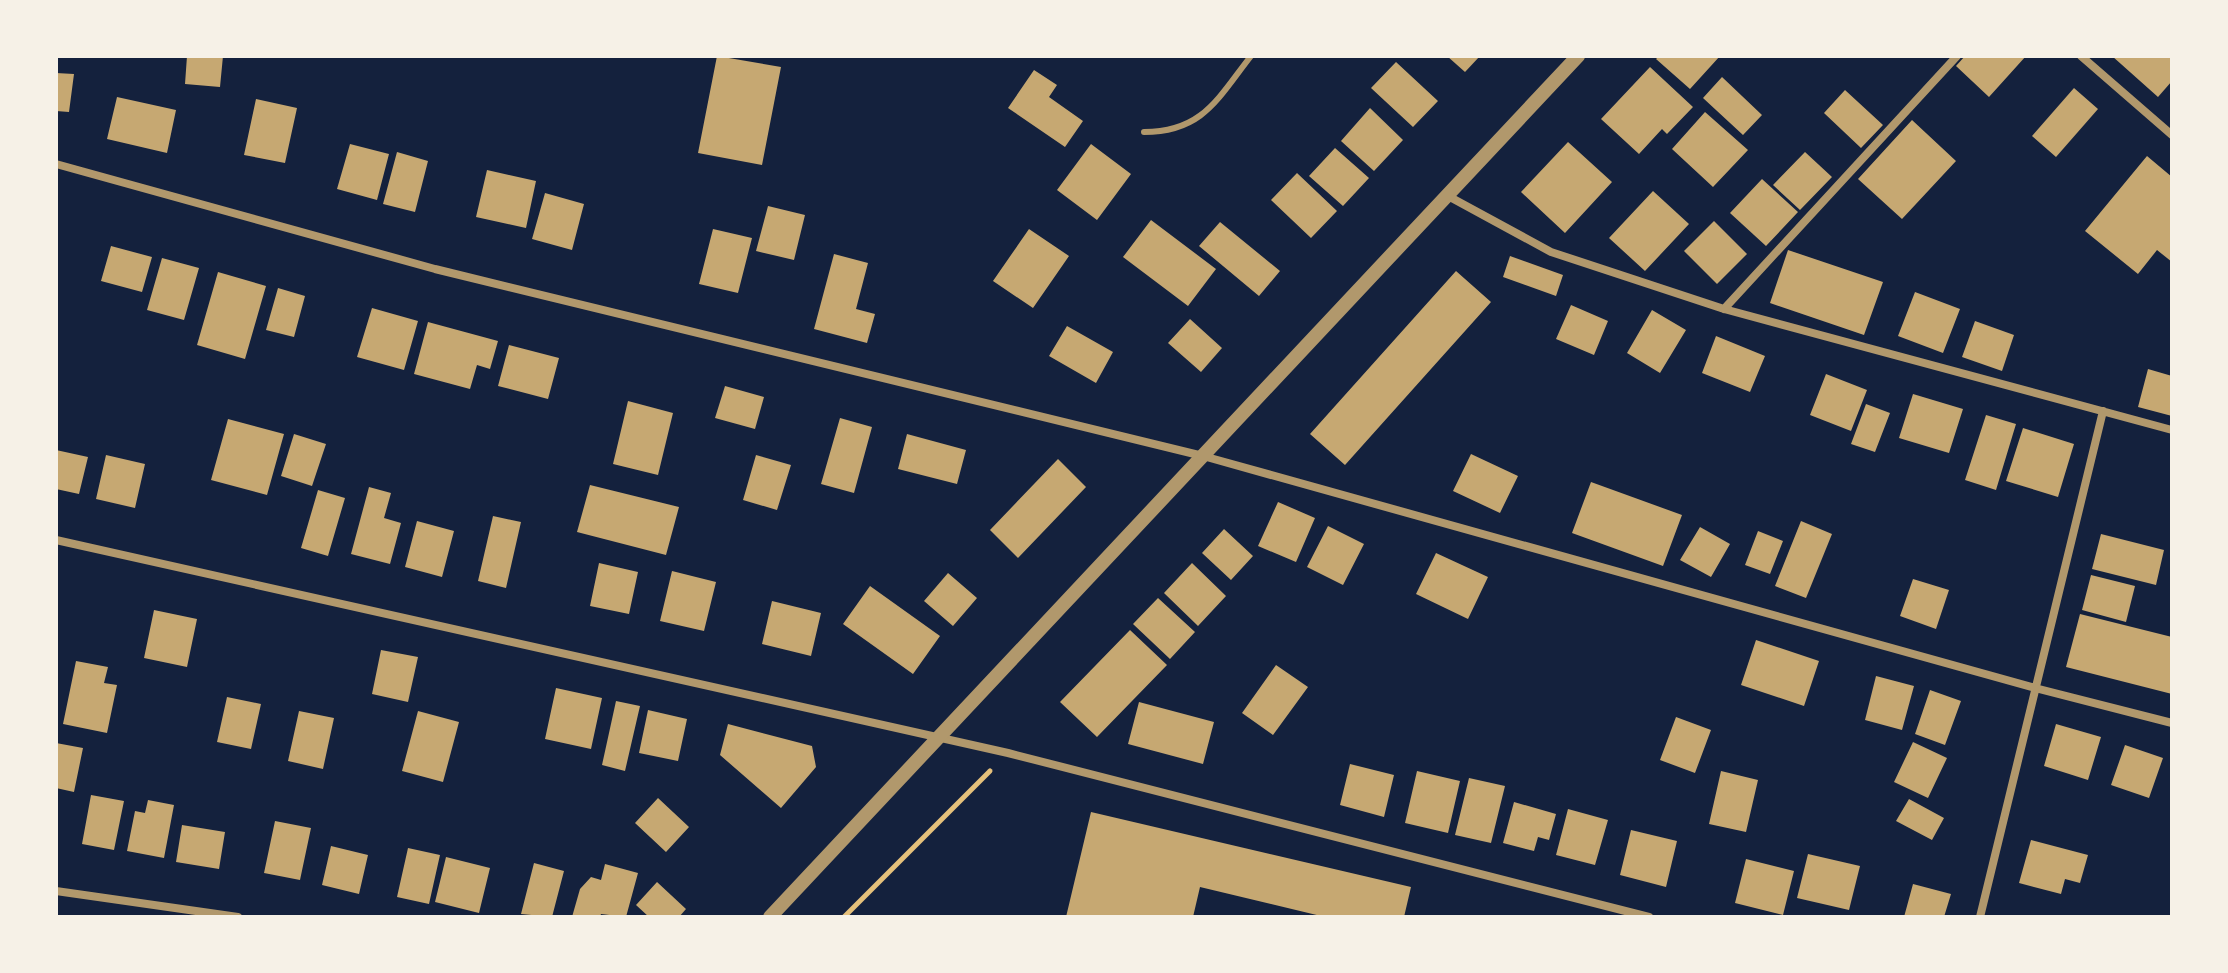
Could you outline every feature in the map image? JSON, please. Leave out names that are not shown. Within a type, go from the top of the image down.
[{"type":"street","points":[[1724,309],[1957,56]]},
{"type":"street","points":[[2081,56],[2172,135]]},
{"type":"street","points":[[770,917],[1448,196],[1572,58]]},
{"type":"street","points":[[56,164],[435,269],[1203,456],[2035,688],[2172,723]]},
{"type":"street","points":[[1448,196],[1551,252],[1724,309],[2172,430]]},
{"type":"street","points":[[1980,917],[2103,411]]},
{"type":"street","points":[[56,540],[1008,753],[1649,917]]},
{"type":"street","points":[[56,891],[238,917]]},
{"type":"lane","points":[[1144,132],[1168,132],[1199,118],[1251,56]]},
{"type":"path","points":[[844,917],[1008,753]]},
{"type":"building","points":[[187,56],[223,56],[220,87],[185,84]]},
{"type":"building","points":[[717,56],[781,67],[762,165],[698,153]]},
{"type":"building","points":[[1447,56],[1480,56],[1465,72]]},
{"type":"building","points":[[1659,56],[1720,56],[1690,89],[1656,59]]},
{"type":"building","points":[[1965,56],[2026,56],[1989,97],[1956,66]]},
{"type":"building","points":[[2112,56],[2172,56],[2172,81],[2158,97]]},
{"type":"building","points":[[1396,62],[1438,101],[1413,127],[1371,88]]},
{"type":"building","points":[[1650,67],[1693,107],[1667,134],[1662,129],[1639,154],[1601,119]]},
{"type":"building","points":[[1034,70],[1057,85],[1049,97],[1083,121],[1065,147],[1008,108]]},
{"type":"building","points":[[56,73],[74,74],[69,112],[56,111]]},
{"type":"building","points":[[1722,77],[1762,115],[1743,135],[1703,98]]},
{"type":"building","points":[[2074,88],[2098,109],[2056,157],[2032,136]]},
{"type":"building","points":[[1845,90],[1883,125],[1861,148],[1824,113]]},
{"type":"building","points":[[117,97],[176,110],[167,153],[107,139]]},
{"type":"building","points":[[256,99],[297,108],[285,163],[244,155]]},
{"type":"building","points":[[1370,108],[1403,140],[1374,171],[1341,141]]},
{"type":"building","points":[[1705,112],[1748,150],[1713,187],[1672,149]]},
{"type":"building","points":[[1912,120],[1956,161],[1902,219],[1858,179]]},
{"type":"building","points":[[1568,142],[1612,182],[1565,233],[1521,192]]},
{"type":"building","points":[[350,144],[389,154],[377,200],[337,189]]},
{"type":"building","points":[[1091,144],[1131,174],[1097,220],[1057,190]]},
{"type":"building","points":[[1335,148],[1369,178],[1343,206],[1309,176]]},
{"type":"building","points":[[397,152],[428,161],[415,212],[383,204]]},
{"type":"building","points":[[1805,152],[1832,177],[1800,210],[1773,185]]},
{"type":"building","points":[[2147,156],[2172,177],[2172,262],[2157,250],[2138,274],[2085,231]]},
{"type":"building","points":[[487,170],[536,181],[526,228],[476,217]]},
{"type":"building","points":[[1297,173],[1337,211],[1311,238],[1271,200]]},
{"type":"building","points":[[1762,179],[1798,212],[1766,246],[1730,213]]},
{"type":"building","points":[[1653,191],[1689,224],[1645,271],[1609,238]]},
{"type":"building","points":[[545,193],[584,204],[572,250],[532,239]]},
{"type":"building","points":[[768,206],[805,215],[794,260],[756,251]]},
{"type":"building","points":[[1151,220],[1216,269],[1188,306],[1123,257]]},
{"type":"building","points":[[1714,221],[1747,254],[1717,284],[1684,251]]},
{"type":"building","points":[[1220,222],[1280,271],[1259,296],[1199,246]]},
{"type":"building","points":[[713,229],[752,238],[738,293],[699,284]]},
{"type":"building","points":[[1029,229],[1069,256],[1033,308],[993,281]]},
{"type":"building","points":[[111,246],[152,257],[142,292],[101,281]]},
{"type":"building","points":[[1788,250],[1883,282],[1864,335],[1770,303]]},
{"type":"building","points":[[834,254],[868,263],[856,309],[875,314],[867,343],[814,329]]},
{"type":"building","points":[[1510,256],[1563,275],[1556,296],[1503,277]]},
{"type":"building","points":[[162,258],[199,268],[184,320],[147,310]]},
{"type":"building","points":[[1456,271],[1491,302],[1345,465],[1310,434]]},
{"type":"building","points":[[218,272],[266,286],[245,359],[197,345]]},
{"type":"building","points":[[278,288],[305,296],[294,337],[266,330]]},
{"type":"building","points":[[1915,292],[1960,309],[1943,353],[1898,336]]},
{"type":"building","points":[[1571,305],[1608,321],[1594,355],[1556,339]]},
{"type":"building","points":[[372,308],[418,321],[404,370],[357,357]]},
{"type":"building","points":[[1652,310],[1686,330],[1660,373],[1627,353]]},
{"type":"building","points":[[1190,319],[1222,348],[1201,372],[1168,343]]},
{"type":"building","points":[[1975,321],[2014,335],[2002,371],[1962,357]]},
{"type":"building","points":[[428,322],[498,341],[490,369],[477,365],[470,389],[414,374]]},
{"type":"building","points":[[1067,326],[1113,352],[1096,383],[1049,356]]},
{"type":"building","points":[[1716,336],[1765,356],[1750,392],[1702,373]]},
{"type":"building","points":[[509,345],[559,358],[548,399],[498,386]]},
{"type":"building","points":[[2148,369],[2172,376],[2172,416],[2138,407]]},
{"type":"building","points":[[1826,374],[1867,390],[1851,431],[1810,415]]},
{"type":"building","points":[[725,386],[764,397],[755,429],[715,418]]},
{"type":"building","points":[[1913,394],[1963,409],[1949,453],[1899,438]]},
{"type":"building","points":[[628,401],[673,413],[658,475],[613,464]]},
{"type":"building","points":[[1866,404],[1890,413],[1875,452],[1851,444]]},
{"type":"building","points":[[1986,415],[2016,424],[1996,490],[1965,480]]},
{"type":"building","points":[[840,418],[872,427],[854,493],[821,484]]},
{"type":"building","points":[[228,419],[284,434],[267,495],[211,480]]},
{"type":"building","points":[[2023,428],[2074,444],[2058,497],[2006,481]]},
{"type":"building","points":[[294,434],[326,444],[312,486],[281,476]]},
{"type":"building","points":[[907,434],[966,450],[957,484],[898,469]]},
{"type":"building","points":[[56,450],[88,457],[79,494],[56,489]]},
{"type":"building","points":[[1471,454],[1518,476],[1500,513],[1453,491]]},
{"type":"building","points":[[106,455],[145,464],[135,508],[96,499]]},
{"type":"building","points":[[756,455],[791,465],[777,510],[743,500]]},
{"type":"building","points":[[1058,459],[1086,487],[1018,558],[990,530]]},
{"type":"building","points":[[1591,482],[1682,515],[1663,566],[1572,533]]},
{"type":"building","points":[[590,485],[679,507],[666,555],[577,532]]},
{"type":"building","points":[[369,487],[391,493],[384,518],[401,523],[390,564],[351,554]]},
{"type":"building","points":[[318,490],[345,498],[328,556],[301,548]]},
{"type":"building","points":[[1278,502],[1315,518],[1296,562],[1258,546]]},
{"type":"building","points":[[493,516],[521,522],[506,588],[478,581]]},
{"type":"building","points":[[417,521],[454,531],[442,577],[405,567]]},
{"type":"building","points":[[1801,521],[1832,534],[1806,598],[1775,586]]},
{"type":"building","points":[[1328,526],[1364,544],[1343,585],[1307,567]]},
{"type":"building","points":[[1700,527],[1730,544],[1711,577],[1680,560]]},
{"type":"building","points":[[1224,529],[1253,556],[1231,580],[1202,553]]},
{"type":"building","points":[[1758,531],[1783,541],[1770,574],[1745,565]]},
{"type":"building","points":[[2101,534],[2164,550],[2156,585],[2092,569]]},
{"type":"building","points":[[1436,553],[1488,577],[1468,619],[1416,594]]},
{"type":"building","points":[[599,563],[638,572],[629,614],[590,606]]},
{"type":"building","points":[[1192,563],[1226,596],[1198,626],[1164,593]]},
{"type":"building","points":[[672,571],[716,582],[704,631],[660,621]]},
{"type":"building","points":[[948,573],[977,598],[953,626],[924,601]]},
{"type":"building","points":[[2091,575],[2135,586],[2126,622],[2082,610]]},
{"type":"building","points":[[1913,579],[1949,590],[1936,629],[1900,616]]},
{"type":"building","points":[[870,586],[940,636],[913,674],[843,624]]},
{"type":"building","points":[[1158,598],[1195,632],[1170,659],[1133,624]]},
{"type":"building","points":[[772,601],[821,613],[811,656],[762,644]]},
{"type":"building","points":[[154,610],[197,619],[187,667],[144,658]]},
{"type":"building","points":[[2080,614],[2172,637],[2172,694],[2066,667]]},
{"type":"building","points":[[1130,630],[1167,665],[1097,737],[1060,702]]},
{"type":"building","points":[[1756,640],[1819,661],[1804,706],[1741,685]]},
{"type":"building","points":[[381,650],[418,657],[408,702],[372,694]]},
{"type":"building","points":[[76,661],[108,667],[104,683],[117,685],[107,733],[63,724]]},
{"type":"building","points":[[1276,665],[1308,687],[1273,735],[1242,713]]},
{"type":"building","points":[[1876,676],[1914,686],[1902,730],[1865,720]]},
{"type":"building","points":[[556,688],[602,698],[591,749],[545,739]]},
{"type":"building","points":[[1930,690],[1961,701],[1945,745],[1915,734]]},
{"type":"building","points":[[227,697],[261,704],[251,749],[217,742]]},
{"type":"building","points":[[616,701],[640,706],[625,771],[602,765]]},
{"type":"building","points":[[1139,702],[1214,722],[1203,764],[1128,744]]},
{"type":"building","points":[[648,710],[687,719],[678,761],[639,753]]},
{"type":"building","points":[[299,711],[334,718],[323,769],[288,761]]},
{"type":"building","points":[[418,711],[459,722],[443,782],[402,771]]},
{"type":"building","points":[[1676,717],[1711,730],[1695,773],[1660,760]]},
{"type":"building","points":[[728,724],[812,746],[816,767],[781,808],[720,755]]},
{"type":"building","points":[[2056,724],[2101,737],[2088,780],[2044,766]]},
{"type":"building","points":[[1913,742],[1947,758],[1928,798],[1894,782]]},
{"type":"building","points":[[56,743],[83,748],[74,792],[56,788]]},
{"type":"building","points":[[2125,745],[2163,758],[2149,798],[2111,785]]},
{"type":"building","points":[[1350,764],[1394,775],[1384,817],[1340,805]]},
{"type":"building","points":[[1417,771],[1460,781],[1448,833],[1405,823]]},
{"type":"building","points":[[1721,771],[1758,780],[1746,832],[1709,824]]},
{"type":"building","points":[[1469,778],[1505,786],[1491,843],[1455,835]]},
{"type":"building","points":[[91,795],[124,801],[114,850],[82,844]]},
{"type":"building","points":[[658,798],[689,827],[666,852],[635,823]]},
{"type":"building","points":[[1909,799],[1944,818],[1932,840],[1896,821]]},
{"type":"building","points":[[148,800],[174,805],[164,858],[127,851],[135,811],[145,813]]},
{"type":"building","points":[[1514,802],[1556,814],[1549,840],[1538,837],[1534,851],[1503,843]]},
{"type":"building","points":[[1568,809],[1608,820],[1595,865],[1556,855]]},
{"type":"building","points":[[1091,812],[1411,887],[1404,917],[1325,917],[1200,887],[1193,917],[1066,917]]},
{"type":"building","points":[[275,821],[311,828],[300,880],[264,873]]},
{"type":"building","points":[[182,825],[225,832],[219,869],[176,862]]},
{"type":"building","points":[[1631,830],[1677,841],[1666,887],[1620,875]]},
{"type":"building","points":[[2031,840],[2088,855],[2080,883],[2065,879],[2061,894],[2019,883]]},
{"type":"building","points":[[331,846],[368,855],[359,894],[322,885]]},
{"type":"building","points":[[408,848],[440,855],[429,904],[397,897]]},
{"type":"building","points":[[1808,854],[1860,866],[1849,910],[1797,898]]},
{"type":"building","points":[[446,857],[490,868],[479,913],[435,902]]},
{"type":"building","points":[[1746,859],[1794,871],[1783,915],[1735,903]]},
{"type":"building","points":[[534,863],[564,871],[552,917],[521,914]]},
{"type":"building","points":[[605,864],[638,873],[626,917],[601,914],[600,917],[572,917],[580,889],[591,877],[601,880]]},
{"type":"building","points":[[657,882],[686,909],[679,917],[649,917],[636,905]]},
{"type":"building","points":[[1913,884],[1951,894],[1944,917],[1904,917]]}]
